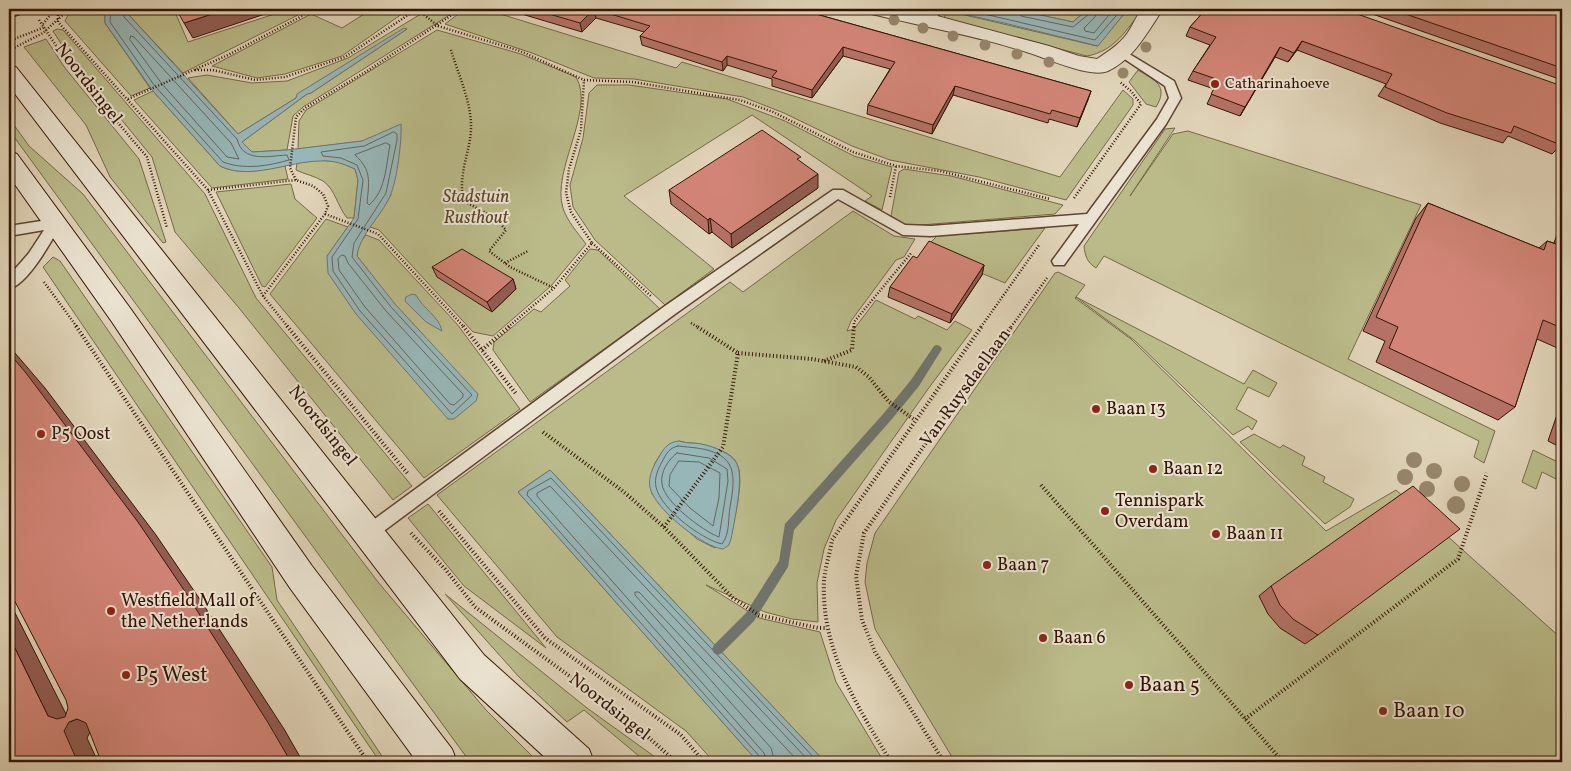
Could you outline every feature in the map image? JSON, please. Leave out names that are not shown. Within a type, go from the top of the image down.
[{"type":"main road","points":[[9,12],[16,9]]},
{"type":"main road","points":[[875,9],[934,13],[1075,62],[1101,66],[1121,52],[1140,30],[1142,22],[1153,9]]},
{"type":"main road","name":"Noordsingel","points":[[9,72],[472,667],[576,762]]},
{"type":"main road","points":[[9,159],[121,316],[301,577],[439,762]]},
{"type":"lane","points":[[1059,261],[1162,121],[1175,98],[1170,84],[1121,52]]},
{"type":"lane","points":[[367,534],[670,310],[838,193],[903,230],[931,231],[1091,218]]},
{"type":"lane","points":[[9,231],[54,224]]},
{"type":"lane","points":[[9,284],[27,267],[43,246],[54,224]]},
{"type":"path","points":[[56,9],[58,22],[208,190],[263,296],[545,638],[681,735],[704,762]]},
{"type":"path","points":[[9,50],[34,40],[56,9]]},
{"type":"path","points":[[9,41],[58,22],[69,9]]},
{"type":"path","points":[[195,70],[213,70],[255,80],[285,77],[345,58],[417,9],[438,26],[520,51],[584,80],[633,82],[740,100],[773,112],[853,152],[896,166],[940,171],[1002,185],[1070,204]]},
{"type":"path","points":[[296,180],[290,168],[296,117],[305,108],[438,26],[461,9]]},
{"type":"path","points":[[1353,15],[1358,9]]},
{"type":"path","points":[[128,99],[195,70],[304,15]]},
{"type":"path","name":"Noordsingel","points":[[45,27],[69,65],[147,157],[169,236]]},
{"type":"path","points":[[451,50],[472,128],[462,176],[461,194],[464,201],[495,218],[506,230],[489,251],[505,263],[554,288]]},
{"type":"path","points":[[891,762],[848,691],[834,658],[826,628],[824,581],[832,540],[1056,220],[1070,204],[1141,104],[1131,91],[1101,66]]},
{"type":"path","points":[[584,80],[581,131],[565,184],[568,204],[576,222],[592,243],[662,307],[670,310],[738,353],[823,361],[856,367],[870,377],[888,401],[915,420]]},
{"type":"path","points":[[885,220],[896,166]]},
{"type":"path","points":[[208,190],[296,180],[313,186],[323,194],[328,206],[325,214],[263,296]]},
{"type":"path","points":[[325,214],[378,234]]},
{"type":"path","points":[[823,361],[852,350],[854,322],[931,231]]},
{"type":"path","points":[[482,350],[554,288],[592,243]]},
{"type":"path","points":[[505,263],[528,251]]},
{"type":"path","name":"Van Ruysdaellaan","points":[[944,762],[875,652],[862,620],[856,576],[864,533],[935,430],[1059,261]]},
{"type":"path","points":[[27,267],[56,296],[368,762]]},
{"type":"path","points":[[664,527],[723,447],[738,353]]},
{"type":"path","points":[[1245,719],[1458,559],[1487,473]]},
{"type":"path","points":[[1041,485],[1283,762]]},
{"type":"path","name":"Noordsingel","points":[[394,514],[445,570],[474,608],[627,718],[676,762]]},
{"type":"path","points":[[744,605],[759,615],[818,628],[826,628]]},
{"type":"green space","points":[[71,9],[109,9],[105,12],[105,23],[150,88],[131,96],[65,21]]},
{"type":"green space","points":[[130,9],[178,9],[175,12],[188,42],[290,9],[298,15],[183,73],[127,13]]},
{"type":"green space","points":[[372,9],[409,9],[342,56],[285,74],[257,78],[212,66],[311,14],[342,28]]},
{"type":"green space","points":[[429,9],[459,9],[303,107],[293,116],[287,150],[252,152],[242,142],[307,94],[407,29],[298,94],[296,98],[238,134],[188,78],[207,75],[252,83],[287,81],[348,58]]},
{"type":"green space","points":[[465,9],[484,9],[676,68],[682,62],[1060,177],[1123,90],[1133,99],[1133,105],[1066,200],[979,177],[890,160],[852,146],[784,113],[743,97],[634,79],[594,78],[532,53],[445,24]]},
{"type":"green space","points":[[1012,9],[1088,9],[1073,22]]},
{"type":"green space","points":[[1128,9],[1143,9],[1113,44],[1087,56],[943,19],[948,11],[1097,46]]},
{"type":"green space","points":[[57,29],[63,30],[205,194],[256,298],[412,486],[393,500],[239,308],[175,232],[152,157],[67,53],[53,31]]},
{"type":"green space","name":"Stadstuin Rusthout","points":[[437,30],[521,54],[576,77],[581,91],[578,123],[567,159],[561,193],[563,208],[567,218],[586,244],[551,286],[493,336],[473,332],[379,230],[370,227],[391,195],[363,141],[298,149],[299,121],[306,110]]},
{"type":"green space","points":[[46,39],[65,68],[139,159],[166,242],[163,243],[110,177],[86,125],[24,47]]},
{"type":"green space","points":[[1138,70],[1158,84],[1161,94],[1156,107],[1146,104],[1129,82]]},
{"type":"green space","points":[[597,85],[629,85],[727,99],[785,121],[854,156],[892,167],[882,210],[865,201],[872,196],[752,115],[624,196],[714,269],[665,305],[595,240],[573,207],[570,185],[583,138],[589,93]]},
{"type":"green space","points":[[153,91],[220,166],[236,171],[244,171],[285,166],[288,179],[212,188],[134,100]]},
{"type":"green space","points":[[9,118],[29,146],[83,194],[378,582],[486,710],[538,762],[470,762],[9,130]]},
{"type":"green space","points":[[1175,128],[1130,196],[1173,134],[1188,131],[1421,205],[1348,359],[1495,431],[1484,463],[1474,457],[1479,441],[1104,256],[1096,268],[1090,263],[1084,246],[1165,129]]},
{"type":"green space","points":[[320,160],[339,162],[355,169],[358,180],[354,218],[347,218],[327,184],[296,170],[297,163]]},
{"type":"green space","points":[[904,169],[951,176],[1063,205],[1055,214],[921,225],[904,224],[891,216],[899,172]]},
{"type":"green space","points":[[291,184],[295,199],[317,218],[265,287],[262,286],[216,192]]},
{"type":"green space","points":[[853,211],[894,236],[915,239],[904,257],[896,260],[851,321],[847,331],[854,329],[876,300],[915,319],[918,316],[947,330],[955,321],[972,330],[836,520],[824,549],[817,583],[818,622],[792,619],[765,612],[706,585],[759,618],[820,632],[836,682],[884,762],[825,762],[550,470],[518,492],[758,762],[714,762],[686,731],[557,637],[437,495],[730,282],[743,292]],"holes":[[[679,441],[702,444],[718,449],[732,457],[737,464],[740,479],[732,533],[715,548],[697,539],[652,494],[650,482],[655,463],[662,452]]]},
{"type":"green space","points":[[326,219],[348,227],[327,256],[394,304],[357,256],[358,245],[366,235],[379,240],[457,324],[520,409],[424,478],[270,294]]},
{"type":"green space","points":[[1045,228],[1005,283],[924,249],[937,236]]},
{"type":"green space","points":[[590,249],[598,250],[660,309],[530,402],[493,350],[494,342],[534,309],[541,312],[570,286],[565,280]]},
{"type":"green space","points":[[53,257],[60,261],[272,567],[277,600],[386,762],[380,762],[43,267]]},
{"type":"green space","name":"Tennispark Overdam","points":[[1058,272],[1085,285],[1075,298],[1131,339],[1326,531],[1396,490],[1562,639],[1562,762],[955,762],[875,629],[865,582],[867,563],[875,533],[1055,273]]},
{"type":"green space","points":[[1076,297],[1244,384],[1253,370],[1277,383],[1269,397],[1248,387],[1236,409],[1257,421],[1252,430],[1248,426],[1233,435],[1134,340]]},
{"type":"green space","points":[[1254,434],[1280,448],[1283,445],[1305,457],[1302,465],[1325,477],[1323,482],[1354,499],[1350,507],[1325,524],[1240,442]]},
{"type":"green space","points":[[1533,450],[1562,464],[1562,482],[1542,472],[1536,489],[1522,482]]},
{"type":"green space","points":[[428,504],[546,648],[464,586],[408,518]]},
{"type":"green space","points":[[445,594],[587,708],[662,762],[646,762],[584,710],[567,722],[519,677]]},
{"type":"water","points":[[109,9],[130,9],[127,13],[238,134],[296,98],[297,94],[404,28],[407,29],[307,94],[242,142],[252,152],[287,150],[362,141],[401,124],[401,140],[393,189],[386,204],[362,240],[357,256],[395,304],[478,394],[476,401],[454,419],[448,419],[356,314],[328,273],[327,256],[354,218],[358,180],[355,169],[325,161],[244,172],[220,166],[153,91],[105,23],[105,12]]},
{"type":"water","points":[[939,9],[1012,9],[1073,22],[1088,9],[1128,9],[1098,46]]},
{"type":"water","points":[[412,294],[416,295],[438,321],[442,331],[426,322],[405,301],[406,297]]},
{"type":"water","points":[[679,441],[702,444],[714,448],[727,453],[736,462],[739,488],[736,511],[729,545],[723,549],[705,542],[683,527],[673,519],[652,493],[650,479],[654,466],[667,446]]},
{"type":"water","points":[[550,470],[825,762],[758,762],[518,492]]},
{"type":"building","points":[[176,9],[228,9],[184,23]]},
{"type":"building","points":[[532,9],[594,9],[580,23]]},
{"type":"building","points":[[594,9],[798,9],[1091,91],[1080,118],[1052,110],[1050,114],[955,86],[933,125],[868,105],[895,62],[843,47],[812,90],[772,77],[777,71],[727,56],[722,62],[640,36],[650,26]]},
{"type":"building","points":[[1206,9],[1343,9],[1562,86],[1561,145],[1514,126],[1511,133],[1447,113],[1385,87],[1392,74],[1302,41],[1294,53],[1280,47],[1245,107],[1211,94],[1219,80],[1193,71],[1216,37],[1190,27]]},
{"type":"building","points":[[1391,9],[1562,9],[1562,68]]},
{"type":"building","points":[[762,130],[801,157],[797,159],[818,174],[731,234],[710,218],[708,220],[669,190]]},
{"type":"building","points":[[1428,203],[1544,250],[1547,241],[1562,246],[1562,328],[1543,320],[1515,407],[1389,348],[1398,327],[1376,317]]},
{"type":"building","points":[[929,241],[984,265],[952,314],[890,287],[913,256],[917,258]]},
{"type":"building","points":[[462,249],[513,279],[487,302],[432,267]]},
{"type":"building","name":"P5 West","points":[[9,353],[138,522],[184,590],[291,762],[9,762],[9,636],[48,716],[57,719],[65,717],[68,708],[66,700],[9,590]],"holes":[[[77,719],[86,723],[99,756],[75,756],[64,731],[69,722]]]},
{"type":"building","points":[[1413,486],[1460,529],[1318,635],[1293,619],[1280,605],[1271,586]]},
{"type":"waterway","points":[[718,649],[750,617],[784,563],[789,528],[888,416],[915,383],[937,349]]},
{"type":"place","name":"Catharinahoeve","points":[[1215,84]]},
{"type":"place","name":"Baan 13","points":[[1096,409]]},
{"type":"place","name":"P5 Oost","points":[[41,434]]},
{"type":"place","name":"Baan 12","points":[[1153,469]]},
{"type":"place","name":"Tennispark Overdam","points":[[1105,511]]},
{"type":"place","name":"Baan 11","points":[[1216,534]]},
{"type":"place","name":"Baan 7","points":[[987,565]]},
{"type":"place","name":"Westfield Mall of the Netherlands","points":[[111,611]]},
{"type":"place","name":"Baan 6","points":[[1043,638]]},
{"type":"place","name":"P5 West","points":[[126,675]]},
{"type":"place","name":"Baan 5","points":[[1129,685]]},
{"type":"place","name":"Baan 10","points":[[1383,711]]}]
